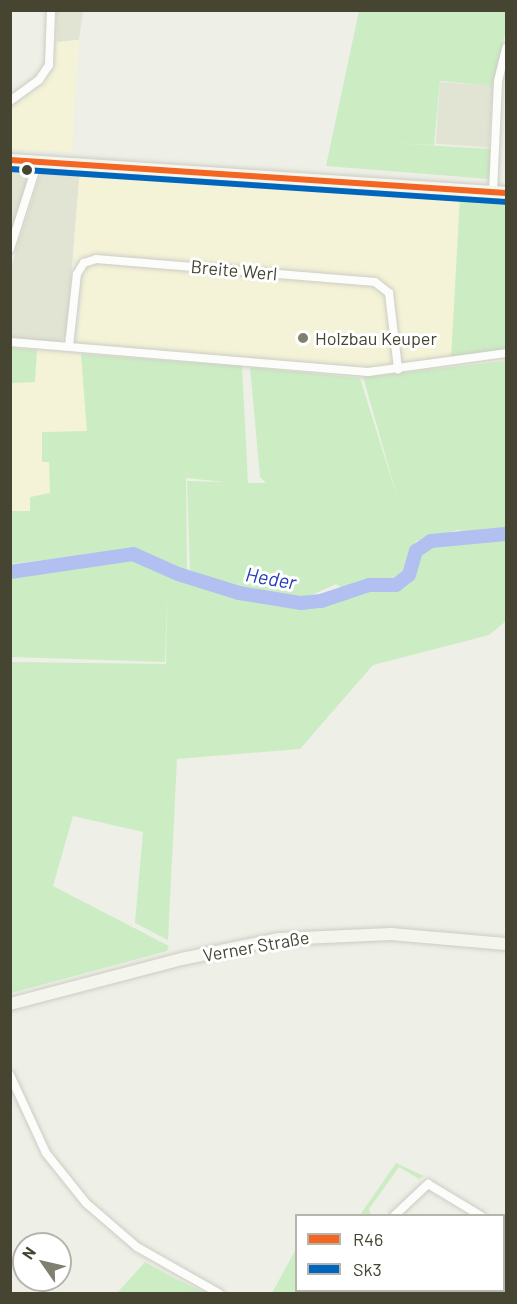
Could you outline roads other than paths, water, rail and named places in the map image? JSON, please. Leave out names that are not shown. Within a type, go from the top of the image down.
[{"type":"main road","points":[[10,160],[507,193]]},
{"type":"main road","name":"Verner Straße","points":[[10,1004],[182,959],[279,939],[391,934],[507,944]]},
{"type":"street","points":[[10,101],[39,80],[49,65],[51,10]]},
{"type":"street","points":[[493,192],[498,81],[507,48]]},
{"type":"street","points":[[10,249],[34,174]]},
{"type":"street","name":"Breite Werl","points":[[69,346],[77,274],[84,263],[96,259],[375,282],[389,293],[398,369]]},
{"type":"street","points":[[10,342],[368,372],[507,353]]},
{"type":"street","points":[[10,1075],[46,1153],[86,1203],[137,1247],[220,1293]]},
{"type":"street","points":[[395,1214],[428,1184],[479,1214]]},
{"type":"waterway","name":"Heder","points":[[10,572],[133,554],[178,574],[239,593],[301,603],[321,601],[369,585],[396,585],[409,575],[416,551],[431,541],[506,534]]},
{"type":"place","name":"Holzbau Keuper","points":[[303,338]]}]
